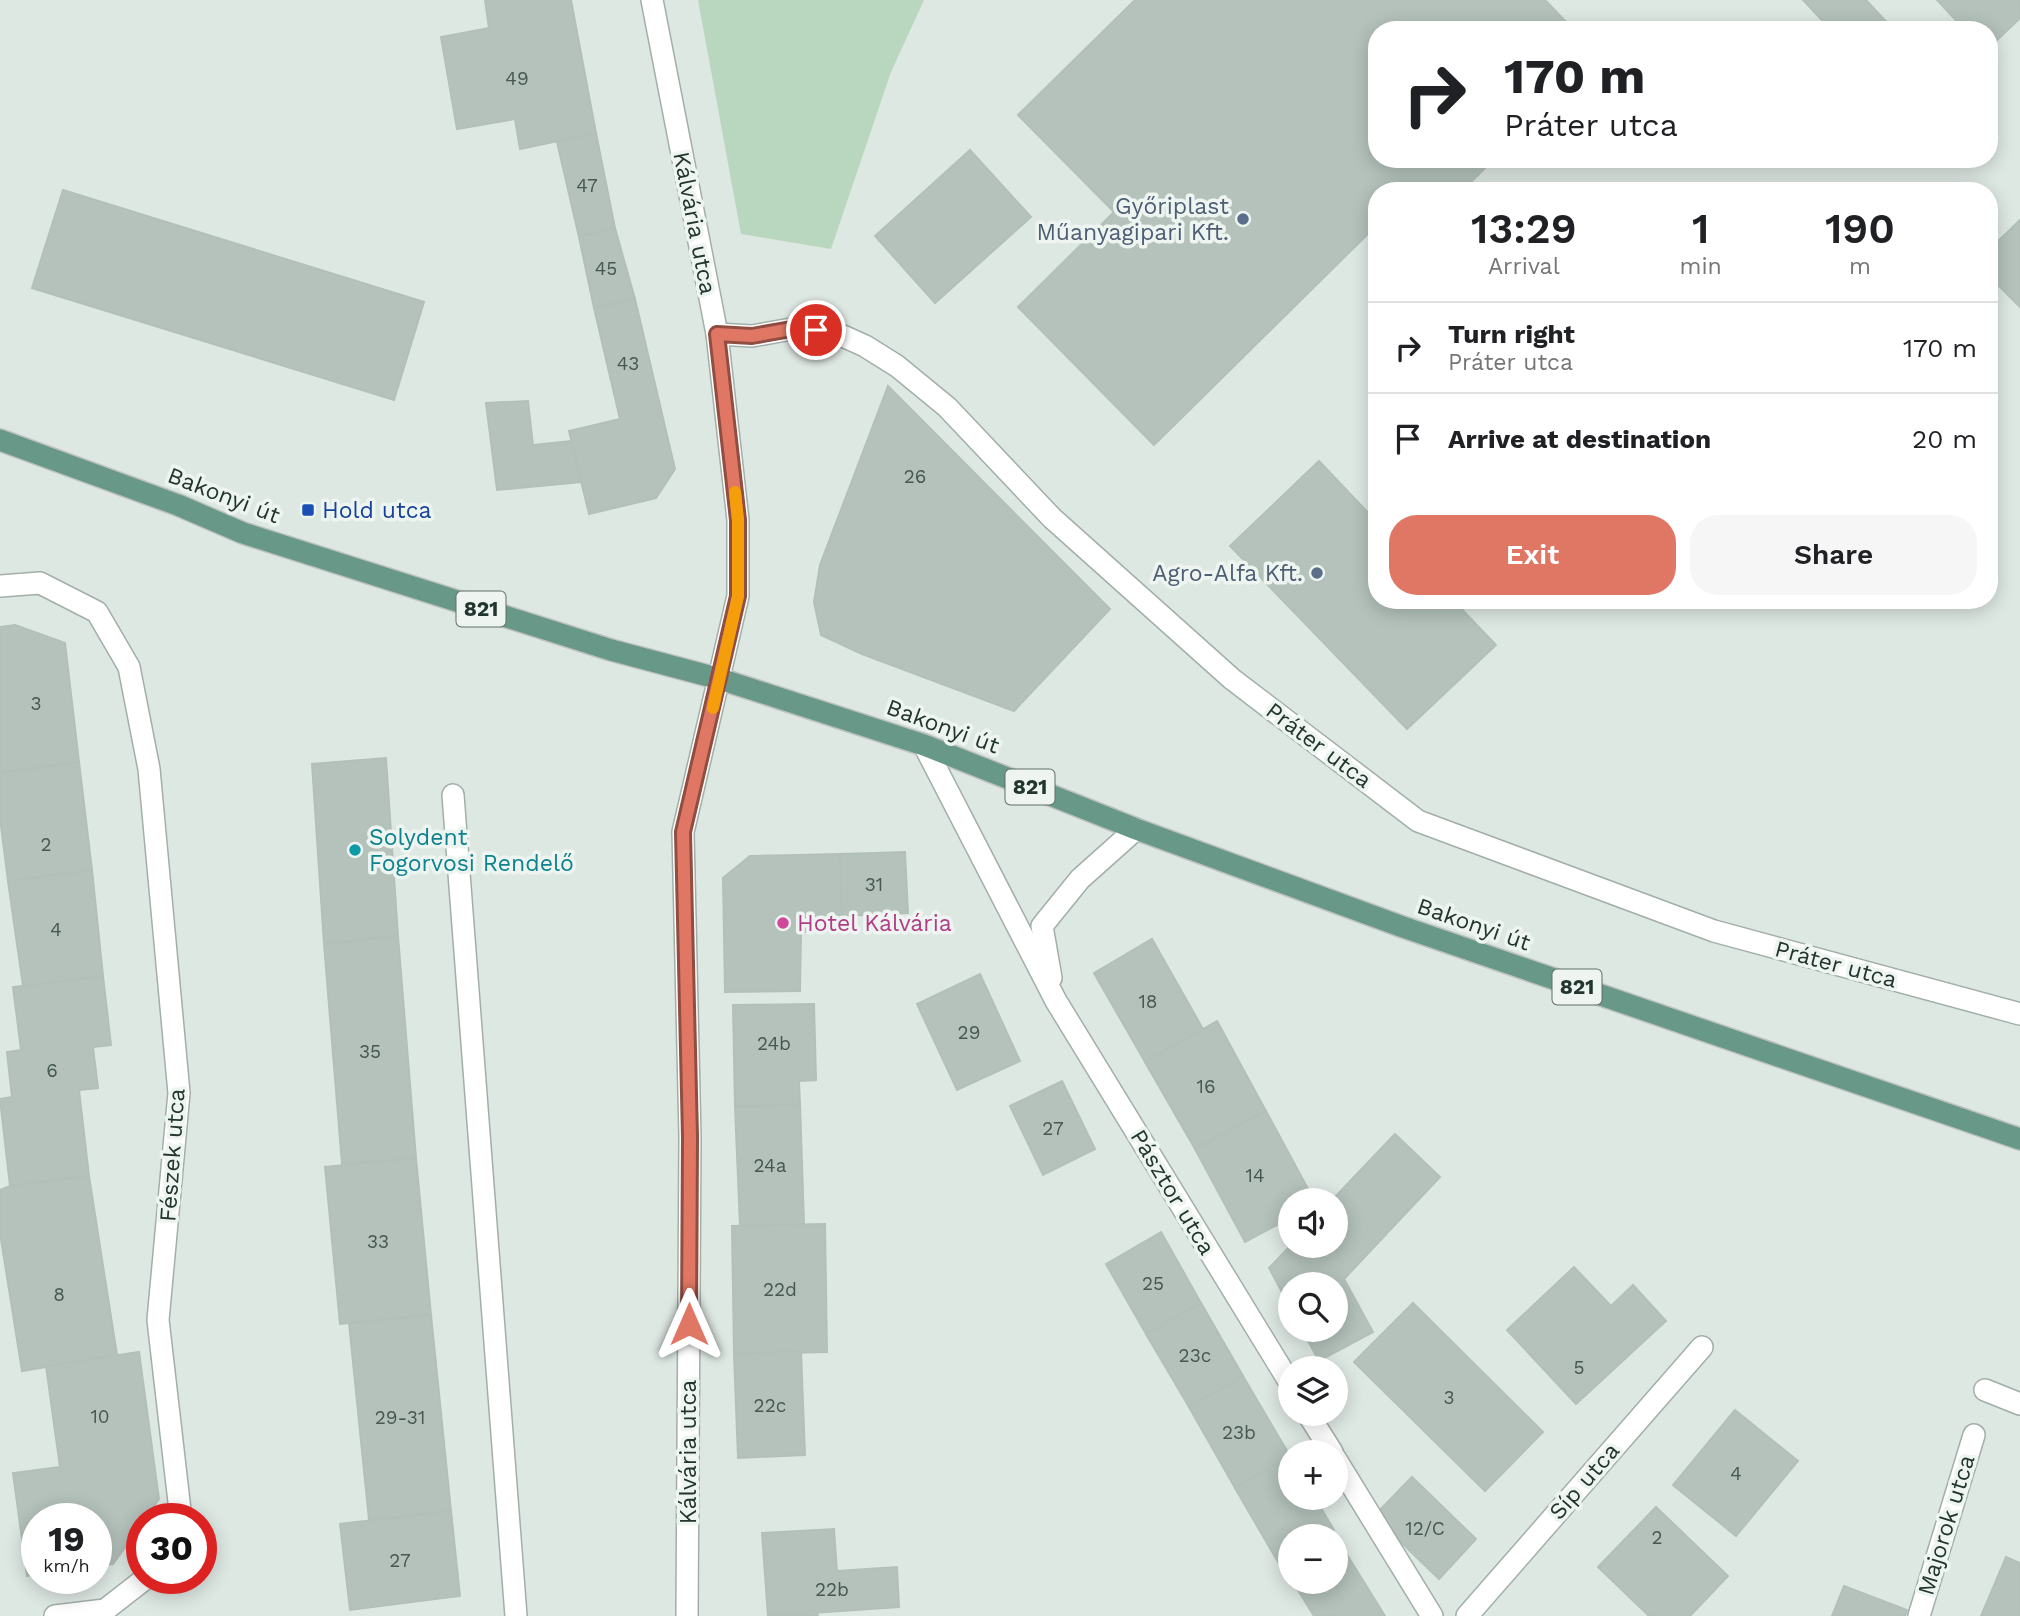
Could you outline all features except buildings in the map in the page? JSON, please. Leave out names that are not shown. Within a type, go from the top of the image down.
[{"type":"main road","name":"Bakonyi út","points":[[0,440],[178,505],[243,533],[611,650],[720,679],[924,745],[1136,829],[1403,928],[2020,1139]]},
{"type":"street","name":"Kálvária utca","points":[[652,0],[717,334],[738,533],[738,596],[683,832],[690,1137],[687,1616]]},
{"type":"street","name":"Práter utca","points":[[717,334],[752,336],[797,328],[834,332],[865,346],[897,366],[947,407],[1052,517],[1232,679],[1418,821],[1714,931],[2020,1014]]},
{"type":"street","name":"Fészek utca","points":[[0,586],[40,583],[97,612],[129,667],[149,769],[179,1093],[158,1320],[179,1503]]},
{"type":"street","name":"Pásztor utca","points":[[924,745],[1056,1001],[1278,1364]]},
{"type":"street","points":[[453,795],[516,1616]]},
{"type":"street","name":"Pásztor utca","points":[[1056,1001],[1042,926],[1080,879],[1136,829]]},
{"type":"street","name":"Síp utca","points":[[1467,1616],[1702,1347]]},
{"type":"street","points":[[1985,1390],[2020,1404]]},
{"type":"street","name":"Majorok utca","points":[[1919,1616],[1974,1435]]},
{"type":"street","points":[[1348,1479],[1432,1616]]},
{"type":"street","points":[[55,1616],[105,1610],[126,1594]]},
{"type":"green space","points":[[698,0],[924,0],[891,72],[831,249],[741,234]]},
{"type":"slow traffic","points":[[713,708],[738,596],[738,520],[735,492]]},
{"type":"place","name":"Győriplast Műanyagipari Kft.","points":[[1243,219]]},
{"type":"place","name":"Hold utca","points":[[308,510]]},
{"type":"place","name":"Agro-Alfa Kft.","points":[[1317,573]]},
{"type":"place","name":"Solydent Fogorvosi Rendelő","points":[[355,850]]},
{"type":"place","name":"Hotel Kálvária","points":[[783,923]]},
{"type":"route","points":[[689,1324],[690,1137],[683,832],[738,596],[738,520],[717,334],[752,336],[797,328],[816,330]]}]
